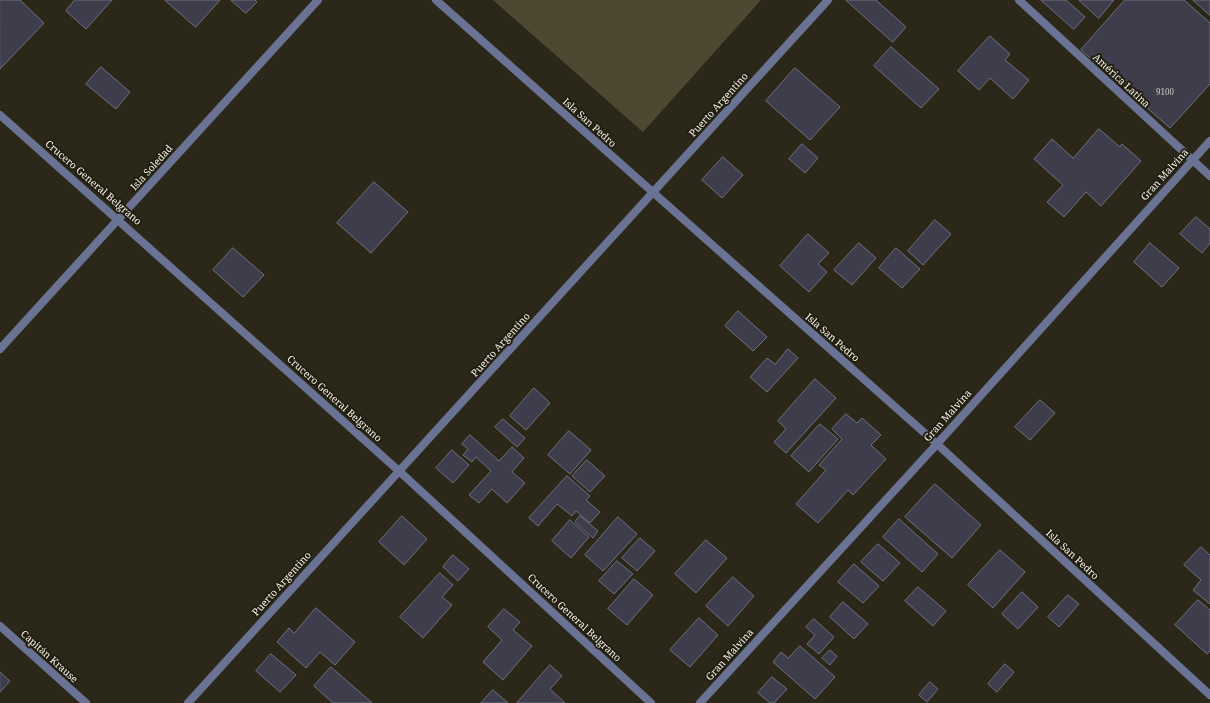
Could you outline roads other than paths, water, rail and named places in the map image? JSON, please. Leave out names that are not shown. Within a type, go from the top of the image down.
[{"type":"street","name":"Isla Soledad","points":[[0,349],[318,0]]},
{"type":"street","name":"Isla San Pedro","points":[[436,0],[937,444],[1210,696]]},
{"type":"street","name":"Puerto Argentino","points":[[188,703],[828,0]]},
{"type":"street","name":"América Latina","points":[[1019,0],[1210,176]]},
{"type":"street","name":"Crucero General Belgrano","points":[[0,115],[399,471],[651,703]]},
{"type":"street","name":"Gran Malvina","points":[[700,703],[937,444],[1210,141]]},
{"type":"street","name":"Capitán Krause","points":[[0,626],[86,703]]},
{"type":"street","points":[[1205,703],[1210,696]]}]
